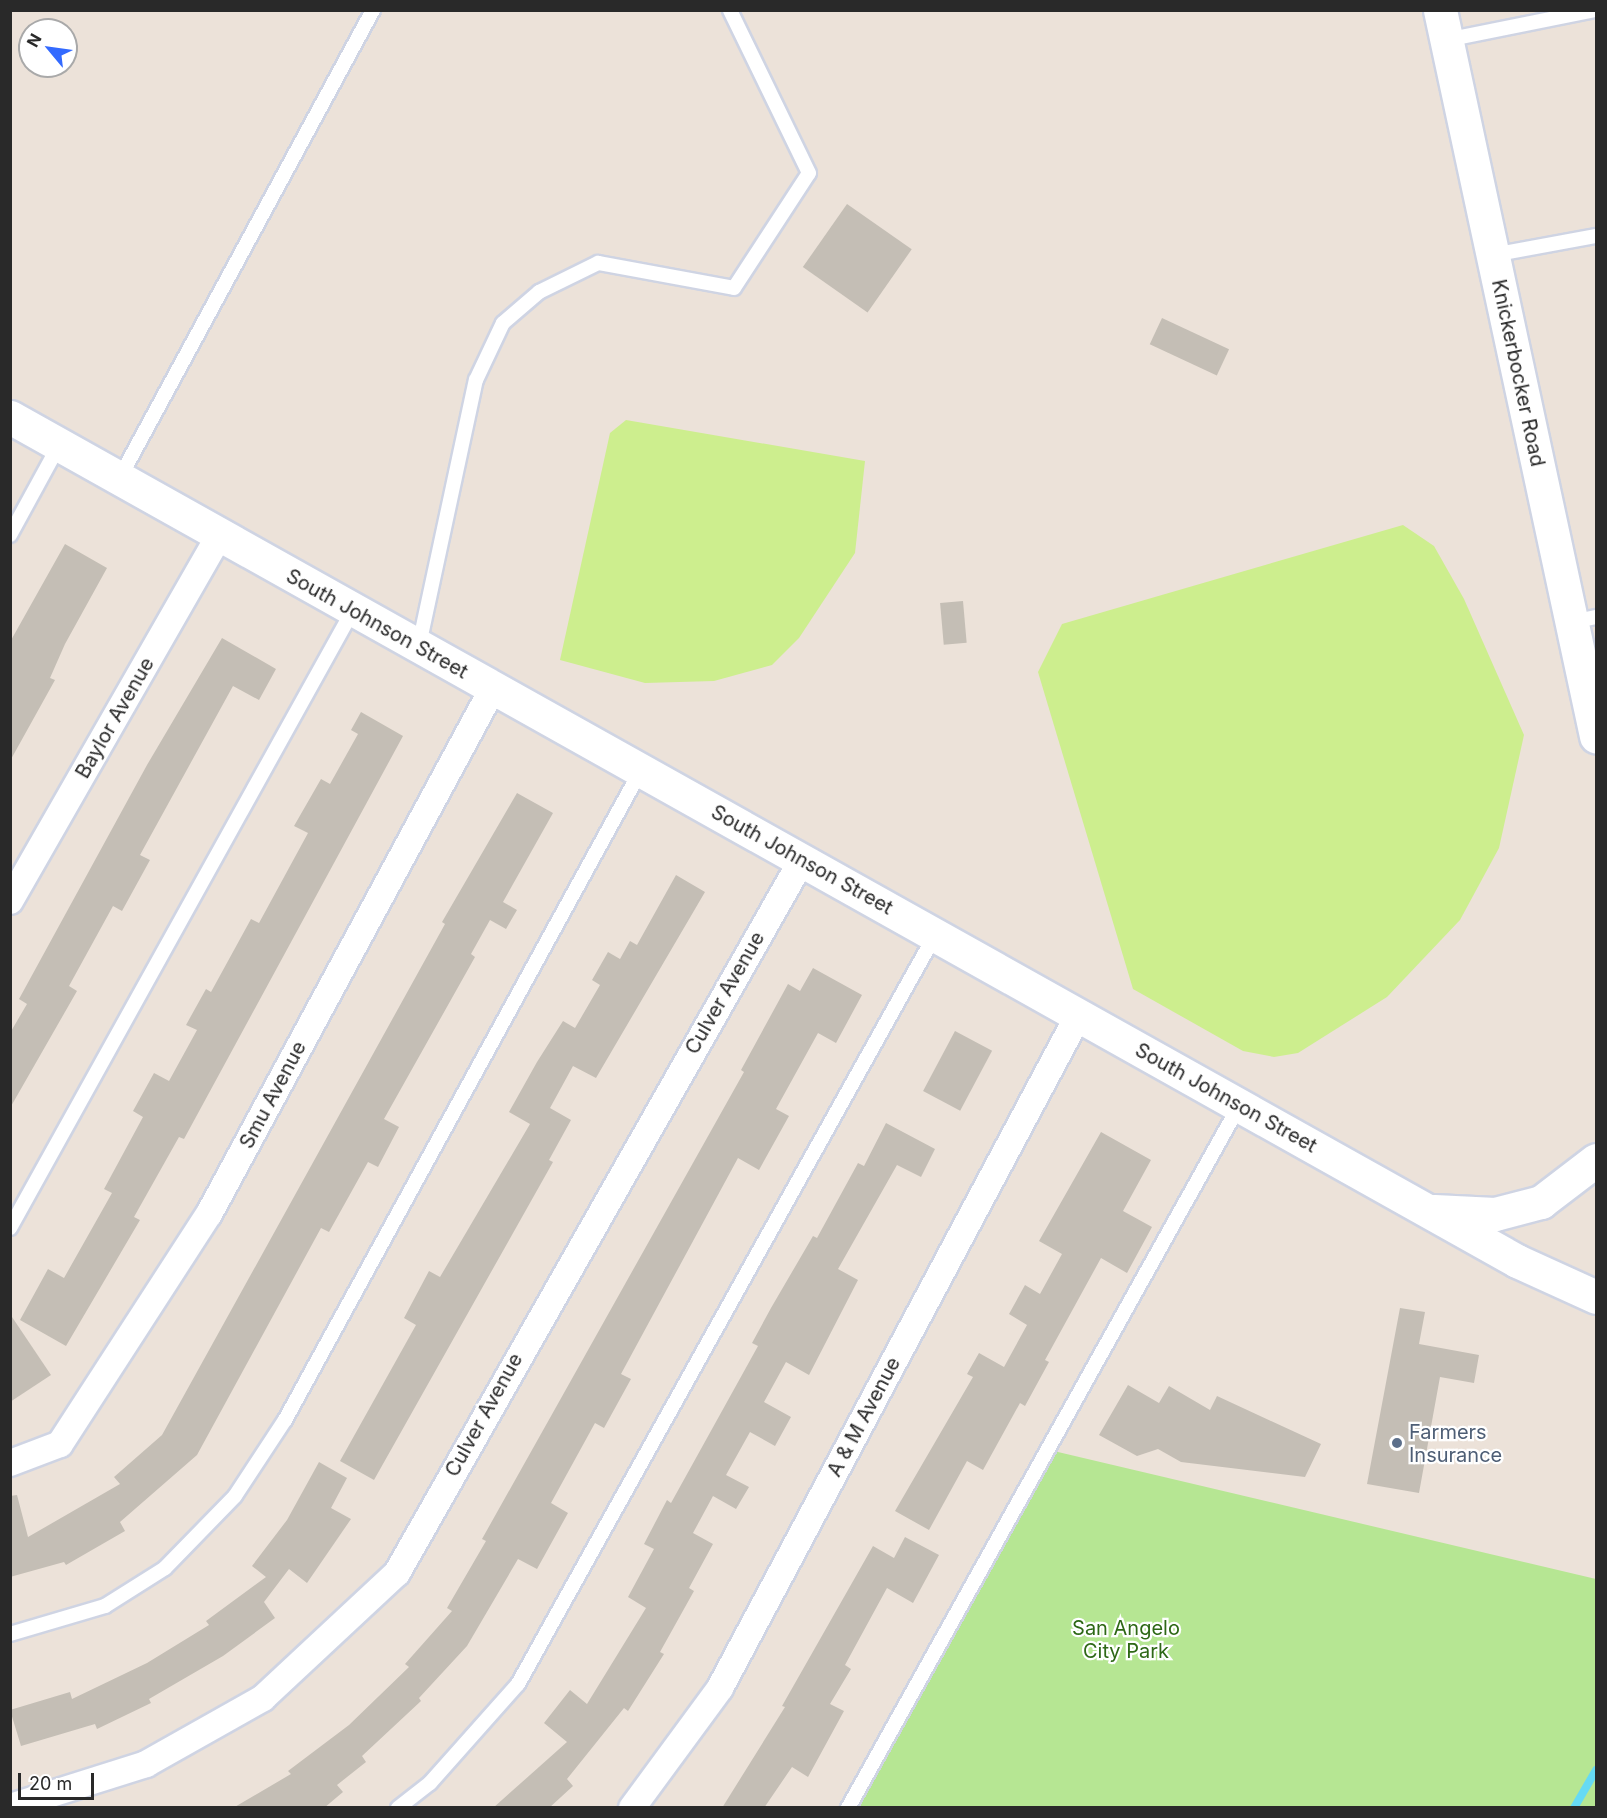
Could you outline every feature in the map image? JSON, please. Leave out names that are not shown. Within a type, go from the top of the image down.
[{"type":"main road","name":"Knickerbocker Road","points":[[1443,25],[1492,255],[1584,619],[1596,736]]},
{"type":"main road","name":"South Johnson Street","points":[[10,417],[1517,1261],[1596,1297]]},
{"type":"main road","points":[[1427,1211],[1495,1214],[1541,1202],[1596,1160]]},
{"type":"street","name":"Baylor Avenue","points":[[10,901],[219,536]]},
{"type":"street","name":"Smu Avenue","points":[[10,1462],[60,1444],[210,1214],[493,688]]},
{"type":"street","name":"Culver Avenue","points":[[10,1808],[146,1764],[263,1698],[397,1573],[802,860]]},
{"type":"street","name":"A & M Avenue","points":[[632,1808],[720,1688],[1078,1016]]},
{"type":"lane","points":[[119,479],[373,10]]},
{"type":"lane","points":[[419,647],[476,380],[503,323],[539,292],[598,263],[734,288],[809,173],[730,10]]},
{"type":"lane","points":[[1443,25],[1595,10]]},
{"type":"lane","points":[[1492,255],[1596,236]]},
{"type":"lane","points":[[10,535],[59,445]]},
{"type":"lane","points":[[10,1228],[353,610]]},
{"type":"lane","points":[[10,1634],[105,1606],[165,1568],[235,1496],[285,1420],[641,770]]},
{"type":"lane","points":[[398,1808],[430,1783],[518,1684],[935,934]]},
{"type":"lane","points":[[848,1808],[1239,1106]]},
{"type":"green space","points":[[626,420],[865,461],[855,553],[799,638],[772,665],[714,681],[645,683],[560,660],[610,433]]},
{"type":"green space","points":[[1403,525],[1434,546],[1464,599],[1524,735],[1499,848],[1460,920],[1387,997],[1298,1053],[1274,1057],[1243,1051],[1133,989],[1038,672],[1062,624]]},
{"type":"green space","name":"San Angelo City Park","points":[[1041,1448],[1596,1579],[1596,1807],[841,1808]]},
{"type":"building","points":[[847,204],[912,249],[868,312],[803,267]]},
{"type":"building","points":[[1162,318],[1229,349],[1217,376],[1150,344]]},
{"type":"building","points":[[65,544],[107,568],[65,644],[50,678],[55,680],[10,761],[10,642]]},
{"type":"building","points":[[963,601],[967,643],[944,645],[940,603]]},
{"type":"building","points":[[222,638],[276,669],[259,700],[233,686],[140,855],[150,860],[122,911],[113,906],[69,986],[77,991],[10,1108],[10,1033],[27,1004],[19,999],[147,765]]},
{"type":"building","points":[[361,712],[403,736],[184,1139],[179,1137],[134,1217],[140,1220],[66,1346],[20,1320],[48,1269],[64,1278],[112,1193],[104,1189],[143,1117],[133,1111],[154,1073],[169,1081],[197,1030],[186,1025],[206,989],[211,992],[251,919],[259,923],[308,833],[294,826],[321,779],[330,784],[358,734],[351,730]]},
{"type":"building","points":[[517,793],[553,813],[503,902],[517,910],[506,929],[490,920],[471,954],[475,957],[384,1119],[399,1127],[378,1167],[368,1162],[329,1232],[321,1228],[197,1455],[120,1522],[125,1531],[66,1565],[64,1562],[10,1577],[10,1496],[17,1495],[28,1537],[120,1484],[114,1477],[162,1435],[445,924],[442,922]]},
{"type":"building","points":[[676,875],[705,892],[596,1078],[573,1066],[550,1108],[571,1120],[549,1160],[553,1162],[374,1480],[340,1461],[416,1325],[404,1318],[429,1271],[440,1277],[530,1124],[509,1112],[537,1062],[563,1021],[575,1028],[600,985],[592,980],[608,952],[620,959],[630,941],[637,945]]},
{"type":"building","points":[[813,968],[862,995],[836,1043],[818,1033],[776,1109],[789,1116],[759,1170],[738,1158],[621,1374],[631,1379],[604,1428],[595,1423],[551,1503],[568,1513],[537,1569],[518,1559],[467,1646],[419,1698],[421,1701],[362,1756],[366,1762],[337,1785],[343,1792],[324,1808],[233,1808],[291,1774],[288,1771],[349,1725],[409,1667],[405,1664],[452,1611],[447,1608],[486,1541],[482,1539],[744,1072],[741,1070],[788,984],[800,991]]},
{"type":"building","points":[[955,1031],[992,1051],[960,1111],[923,1091]]},
{"type":"building","points":[[886,1123],[935,1149],[921,1177],[897,1165],[838,1269],[858,1280],[809,1375],[786,1362],[764,1402],[791,1417],[775,1446],[750,1432],[726,1475],[749,1487],[736,1509],[713,1496],[693,1533],[713,1544],[689,1588],[694,1591],[660,1652],[664,1654],[628,1711],[624,1708],[567,1779],[573,1786],[549,1808],[493,1808],[567,1742],[544,1723],[570,1690],[587,1704],[646,1608],[628,1597],[654,1549],[644,1544],[667,1500],[671,1503],[758,1346],[752,1343],[771,1308],[813,1236],[817,1238],[858,1163],[864,1166]]},
{"type":"building","points":[[1101,1132],[1151,1160],[1123,1211],[1152,1227],[1127,1273],[1101,1258],[1045,1360],[1049,1362],[1025,1406],[1020,1403],[983,1470],[967,1461],[929,1530],[895,1511],[973,1377],[967,1374],[979,1353],[1004,1367],[1027,1325],[1009,1314],[1025,1285],[1040,1294],[1062,1254],[1039,1241]]},
{"type":"building","points":[[1400,1308],[1425,1312],[1419,1344],[1479,1355],[1474,1383],[1440,1377],[1419,1493],[1367,1484]]},
{"type":"building","points":[[10,1314],[51,1375],[10,1402]]},
{"type":"building","points":[[1128,1385],[1159,1403],[1169,1386],[1210,1410],[1217,1396],[1321,1444],[1305,1477],[1181,1462],[1158,1449],[1137,1456],[1099,1435]]},
{"type":"building","points":[[319,1462],[347,1478],[331,1508],[351,1519],[307,1583],[289,1569],[264,1602],[275,1618],[223,1656],[149,1699],[151,1703],[97,1729],[95,1724],[21,1746],[10,1710],[70,1692],[72,1699],[147,1663],[209,1625],[206,1621],[266,1577],[252,1566],[287,1520]]},
{"type":"building","points":[[905,1537],[939,1555],[913,1603],[887,1588],[845,1665],[851,1669],[830,1704],[844,1711],[808,1777],[792,1767],[764,1808],[722,1808],[785,1707],[782,1706],[873,1546],[894,1558]]},
{"type":"waterway","points":[[1574,1808],[1596,1770]]},
{"type":"place","name":"Farmers Insurance","points":[[1397,1443]]}]
